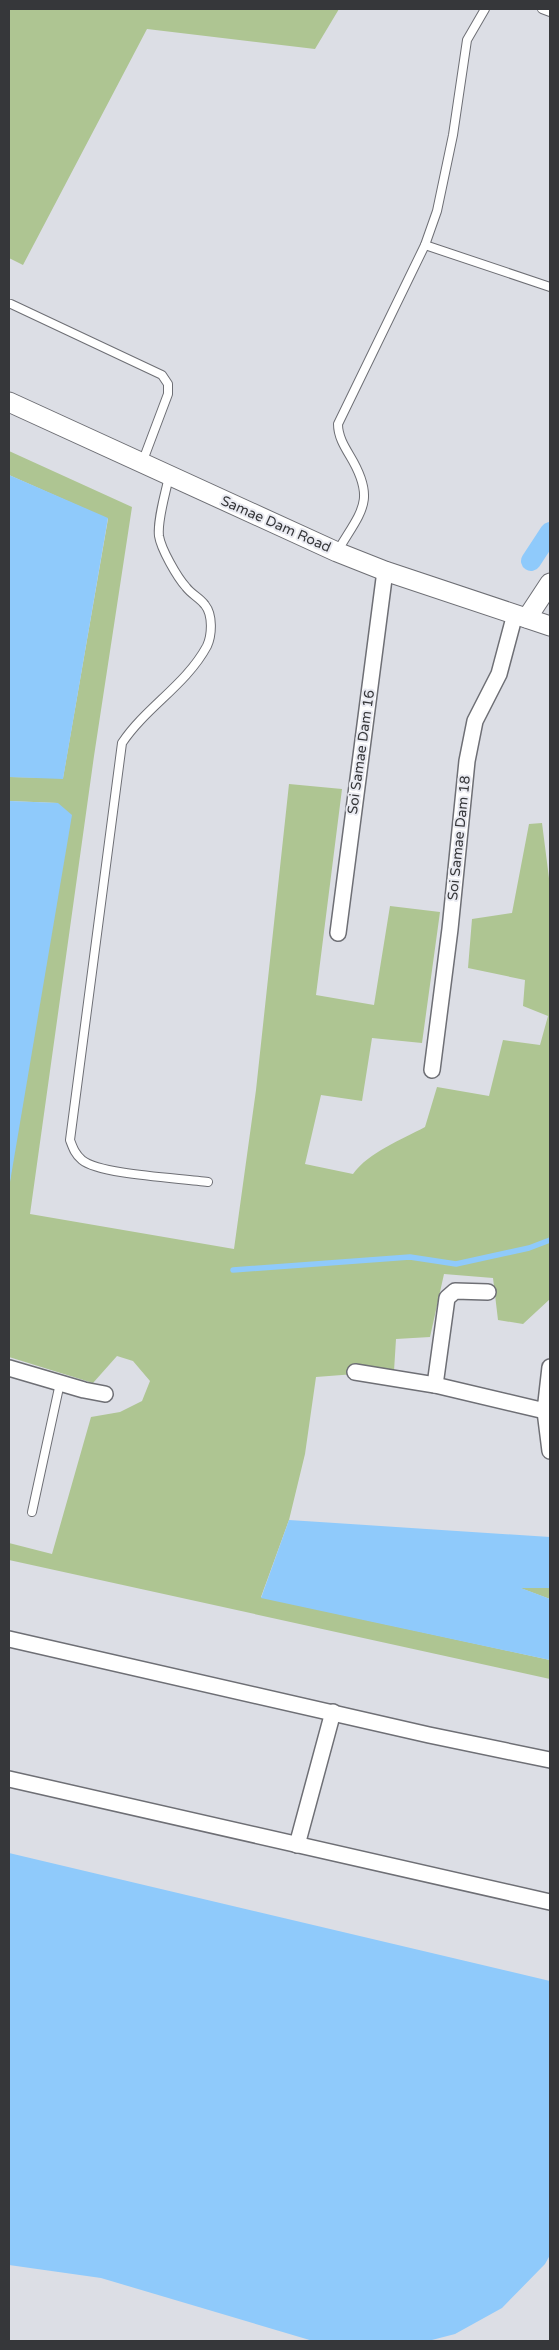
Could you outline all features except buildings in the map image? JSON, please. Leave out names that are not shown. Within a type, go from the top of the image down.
[{"type":"street","name":"Samae Dam Road","points":[[9,402],[337,552],[385,571],[550,626]]},
{"type":"street","name":"Soi Samae Dam 16","points":[[338,933],[385,571]]},
{"type":"street","points":[[521,616],[550,583]]},
{"type":"street","name":"Soi Samae Dam 18","points":[[432,1070],[450,929],[467,761],[475,721],[499,674],[521,616]]},
{"type":"street","points":[[435,1385],[447,1298],[455,1291],[488,1292]]},
{"type":"street","points":[[550,1367],[545,1410],[550,1451]]},
{"type":"street","points":[[9,1368],[105,1394]]},
{"type":"street","points":[[356,1372],[435,1385],[545,1410]]},
{"type":"street","points":[[9,1639],[429,1735],[550,1760]]},
{"type":"street","points":[[297,1845],[333,1712]]},
{"type":"street","points":[[9,1779],[550,1902]]},
{"type":"lane","points":[[337,552],[359,515],[366,494],[361,474],[338,432],[338,424],[425,245],[437,211],[453,136],[467,40],[485,9]]},
{"type":"lane","points":[[542,9],[550,12]]},
{"type":"lane","points":[[425,245],[550,287]]},
{"type":"lane","points":[[11,304],[162,375],[168,384],[168,394],[142,463]]},
{"type":"lane","points":[[169,476],[159,537],[171,565],[186,587],[206,606],[210,616],[210,630],[208,643],[198,661],[180,683],[132,727],[122,743],[70,1140],[74,1152],[83,1161],[103,1168],[208,1182]]},
{"type":"lane","points":[[32,1512],[60,1383]]},
{"type":"green space","points":[[9,9],[339,9],[315,49],[147,29],[23,265],[9,258]]},
{"type":"green space","points":[[9,451],[132,507],[94,756],[30,1214],[234,1249],[256,1090],[289,784],[342,789],[316,995],[374,1005],[390,906],[440,912],[422,1043],[372,1038],[362,1101],[321,1095],[305,1164],[353,1174],[376,1153],[425,1127],[437,1087],[489,1096],[503,1040],[540,1045],[548,1016],[523,1006],[525,980],[468,968],[472,919],[512,913],[529,824],[542,823],[550,886],[550,1299],[523,1324],[498,1320],[493,1278],[444,1274],[430,1337],[396,1339],[394,1371],[316,1377],[305,1454],[289,1520],[261,1597],[550,1660],[550,1679],[9,1560],[9,1543],[52,1554],[91,1417],[120,1412],[142,1401],[150,1381],[133,1361],[117,1356],[93,1383],[9,1357],[9,1188],[58,803],[9,801],[9,777],[63,778],[108,519],[9,475]]},
{"type":"green space","points":[[520,1588],[550,1588],[550,1599]]},
{"type":"water","points":[[9,475],[108,518],[63,779],[9,777]]},
{"type":"water","points":[[9,801],[58,803],[72,815],[9,1188]]},
{"type":"water","points":[[289,1520],[550,1537],[550,1588],[521,1588],[550,1599],[550,1660],[261,1598]]},
{"type":"water","points":[[9,1853],[550,1981],[550,2255],[545,2264],[502,2308],[455,2334],[428,2341],[313,2341],[101,2278],[9,2265]]},
{"type":"waterway","points":[[531,561],[550,532]]},
{"type":"waterway","points":[[233,1270],[410,1257],[456,1264],[529,1248],[550,1240]]}]
